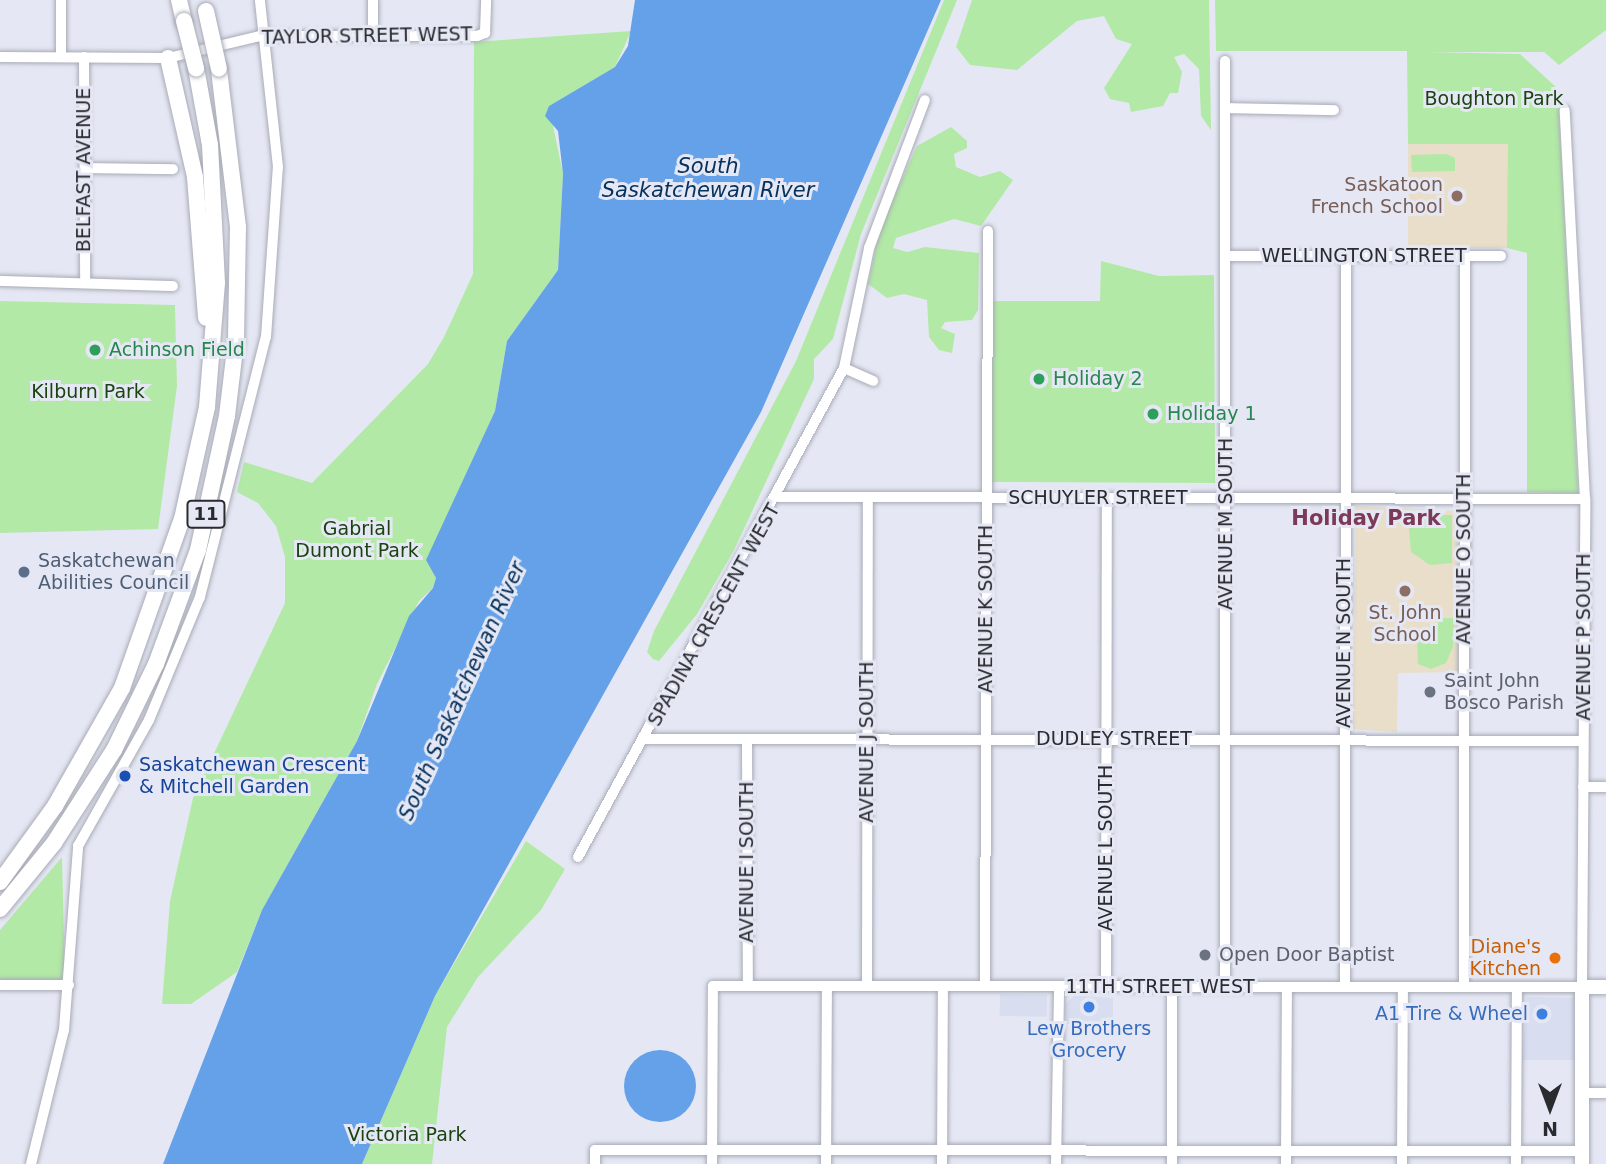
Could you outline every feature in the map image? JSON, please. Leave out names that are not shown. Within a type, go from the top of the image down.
[{"type":"highway","name":"11","points":[[0,882],[62,795],[122,688],[182,519],[207,407],[217,283],[210,145],[179,0]]},
{"type":"highway","name":"11","points":[[0,909],[54,843],[114,750],[156,664],[198,550],[227,416],[237,312],[237,215],[219,69],[204,6]]},
{"type":"highway","points":[[168,58],[195,177],[205,279],[203,375],[182,519]]},
{"type":"main road","name":"11TH STREET WEST","points":[[1582,987],[1606,987]]},
{"type":"main road","name":"AVENUE P SOUTH","points":[[1582,987],[1582,1157]]},
{"type":"street","points":[[61,0],[61,57]]},
{"type":"street","points":[[31,1164],[69,985],[78,846],[149,720],[200,597],[266,337],[278,167],[260,36],[260,0]]},
{"type":"street","points":[[373,0],[373,36]]},
{"type":"street","name":"TAYLOR STREET WEST","points":[[0,57],[168,58],[260,36],[485,33],[486,0]]},
{"type":"street","name":"BELFAST AVENUE","points":[[84,57],[85,283]]},
{"type":"street","name":"AVENUE M SOUTH","points":[[1225,61],[1225,987]]},
{"type":"street","name":"SPADINA CRESCENT WEST","points":[[578,857],[779,497],[844,368],[869,248],[925,100]]},
{"type":"street","points":[[1226,108],[1334,110]]},
{"type":"street","name":"AVENUE P SOUTH","points":[[1564,111],[1585,499],[1582,987]]},
{"type":"street","points":[[85,168],[173,169]]},
{"type":"street","name":"AVENUE K SOUTH","points":[[985,986],[988,231]]},
{"type":"street","name":"WELLINGTON STREET","points":[[1226,256],[1501,256]]},
{"type":"street","name":"AVENUE O SOUTH","points":[[1464,987],[1465,256]]},
{"type":"street","name":"AVENUE N SOUTH","points":[[1345,987],[1346,257]]},
{"type":"street","points":[[0,281],[173,286]]},
{"type":"street","points":[[844,368],[873,381]]},
{"type":"street","name":"SCHUYLER STREET","points":[[779,497],[1585,499]]},
{"type":"street","name":"AVENUE J SOUTH","points":[[867,498],[867,985]]},
{"type":"street","name":"AVENUE L SOUTH","points":[[1106,986],[1107,499]]},
{"type":"street","name":"DUDLEY STREET","points":[[646,739],[1583,741]]},
{"type":"street","name":"AVENUE I SOUTH","points":[[747,739],[748,986]]},
{"type":"street","points":[[1583,786],[1606,787]]},
{"type":"street","points":[[0,985],[69,985]]},
{"type":"street","name":"11TH STREET WEST","points":[[712,1150],[713,986],[1582,987]]},
{"type":"street","points":[[826,1164],[827,986]]},
{"type":"street","points":[[942,1164],[943,986]]},
{"type":"street","points":[[1056,1164],[1059,986]]},
{"type":"street","points":[[1172,986],[1172,1164]]},
{"type":"street","points":[[1286,1164],[1287,988]]},
{"type":"street","points":[[1402,1164],[1403,988]]},
{"type":"street","points":[[1516,1164],[1517,988]]},
{"type":"street","points":[[1582,1093],[1606,1093]]},
{"type":"street","points":[[595,1164],[595,1150],[1516,1151],[1582,1157]]},
{"type":"street","points":[[712,1150],[712,1164]]},
{"type":"shaded area","name":"Saskatoon French School","points":[[1408,144],[1508,144],[1508,248],[1408,248]]},
{"type":"shaded area","name":"St. John School","points":[[1356,506],[1458,511],[1458,672],[1398,673],[1397,732],[1353,729]]},
{"type":"shaded area","points":[[1000,994],[1047,995],[1047,1017],[1000,1016]]},
{"type":"shaded area","points":[[1074,996],[1113,998],[1113,1023],[1066,1024],[1065,1004]]},
{"type":"shaded area","points":[[1527,997],[1574,998],[1576,1060],[1522,1060]]},
{"type":"green space","points":[[944,0],[957,0],[861,234],[833,339],[814,359],[814,379],[734,550],[697,614],[659,661],[653,659],[647,652],[654,631],[796,361]]},
{"type":"green space","points":[[972,0],[1209,0],[1211,130],[1201,116],[1199,69],[1184,54],[1174,57],[1182,72],[1178,93],[1170,93],[1163,106],[1131,112],[1129,103],[1110,99],[1104,88],[1132,44],[1116,39],[1104,16],[1077,21],[1017,70],[970,65],[956,47]]},
{"type":"green space","name":"Boughton Park","points":[[1215,0],[1606,0],[1606,30],[1559,65],[1544,52],[1428,52],[1520,54],[1558,89],[1578,493],[1527,492],[1527,253],[1507,248],[1508,144],[1408,144],[1407,51],[1216,51]]},
{"type":"green space","name":"Gabrial Dumont Park","points":[[631,31],[615,67],[549,106],[563,174],[558,270],[507,341],[495,411],[427,560],[436,578],[433,588],[419,601],[377,684],[357,741],[262,910],[237,972],[191,1004],[162,1004],[170,901],[193,798],[285,603],[285,557],[276,526],[258,503],[237,492],[244,462],[312,483],[428,364],[444,337],[473,274],[474,42]]},
{"type":"green space","points":[[951,127],[967,141],[967,148],[954,154],[956,167],[980,177],[1000,171],[1013,180],[981,226],[954,219],[896,238],[893,248],[907,252],[925,247],[979,253],[978,310],[972,320],[945,322],[941,328],[955,334],[952,353],[939,350],[929,337],[927,300],[904,294],[887,298],[868,284],[880,228],[917,146]]},
{"type":"green space","points":[[1446,154],[1455,158],[1455,171],[1412,172],[1411,155]]},
{"type":"green space","points":[[1101,261],[1159,276],[1214,275],[1215,483],[992,482],[992,301],[1100,301]]},
{"type":"green space","name":"Kilburn Park","points":[[0,301],[175,305],[177,386],[158,529],[0,533]]},
{"type":"green space","points":[[1452,515],[1452,563],[1430,565],[1411,552],[1408,516]]},
{"type":"green space","points":[[1438,618],[1454,618],[1453,647],[1446,663],[1431,669],[1418,664],[1417,634],[1437,633]]},
{"type":"green space","name":"Victoria Park","points":[[526,841],[565,869],[541,910],[478,977],[447,1027],[432,1164],[362,1164],[435,996]]},
{"type":"green space","points":[[62,857],[65,981],[0,982],[0,930]]},
{"type":"water","name":"South Saskatchewan River","points":[[635,0],[941,0],[761,412],[435,996],[362,1164],[163,1164],[262,910],[357,741],[409,616],[433,588],[436,578],[426,560],[495,411],[507,341],[558,270],[563,174],[558,131],[545,116],[549,106],[615,67],[628,46]]},
{"type":"water","points":[[667,1050],[686,1060],[694,1072],[694,1100],[686,1112],[674,1120],[653,1122],[634,1112],[626,1100],[624,1079],[634,1060],[646,1052]]},
{"type":"place","name":"Saskatoon French School","points":[[1457,196]]},
{"type":"place","name":"Achinson Field","points":[[95,350]]},
{"type":"place","name":"Holiday 2","points":[[1039,379]]},
{"type":"place","name":"Holiday 1","points":[[1153,414]]},
{"type":"place","name":"Saskatchewan Abilities Council","points":[[24,572]]},
{"type":"place","name":"St. John School","points":[[1405,591]]},
{"type":"place","name":"Saint John Bosco Parish","points":[[1430,692]]},
{"type":"place","name":"Saskatchewan Crescent & Mitchell Garden","points":[[125,776]]},
{"type":"place","name":"Open Door Baptist","points":[[1205,955]]},
{"type":"place","name":"Diane's Kitchen","points":[[1555,958]]},
{"type":"place","name":"Lew Brothers Grocery","points":[[1089,1007]]},
{"type":"place","name":"A1 Tire & Wheel","points":[[1542,1014]]},
{"type":"district","name":"Holiday Park","points":[[1366,518]]}]
